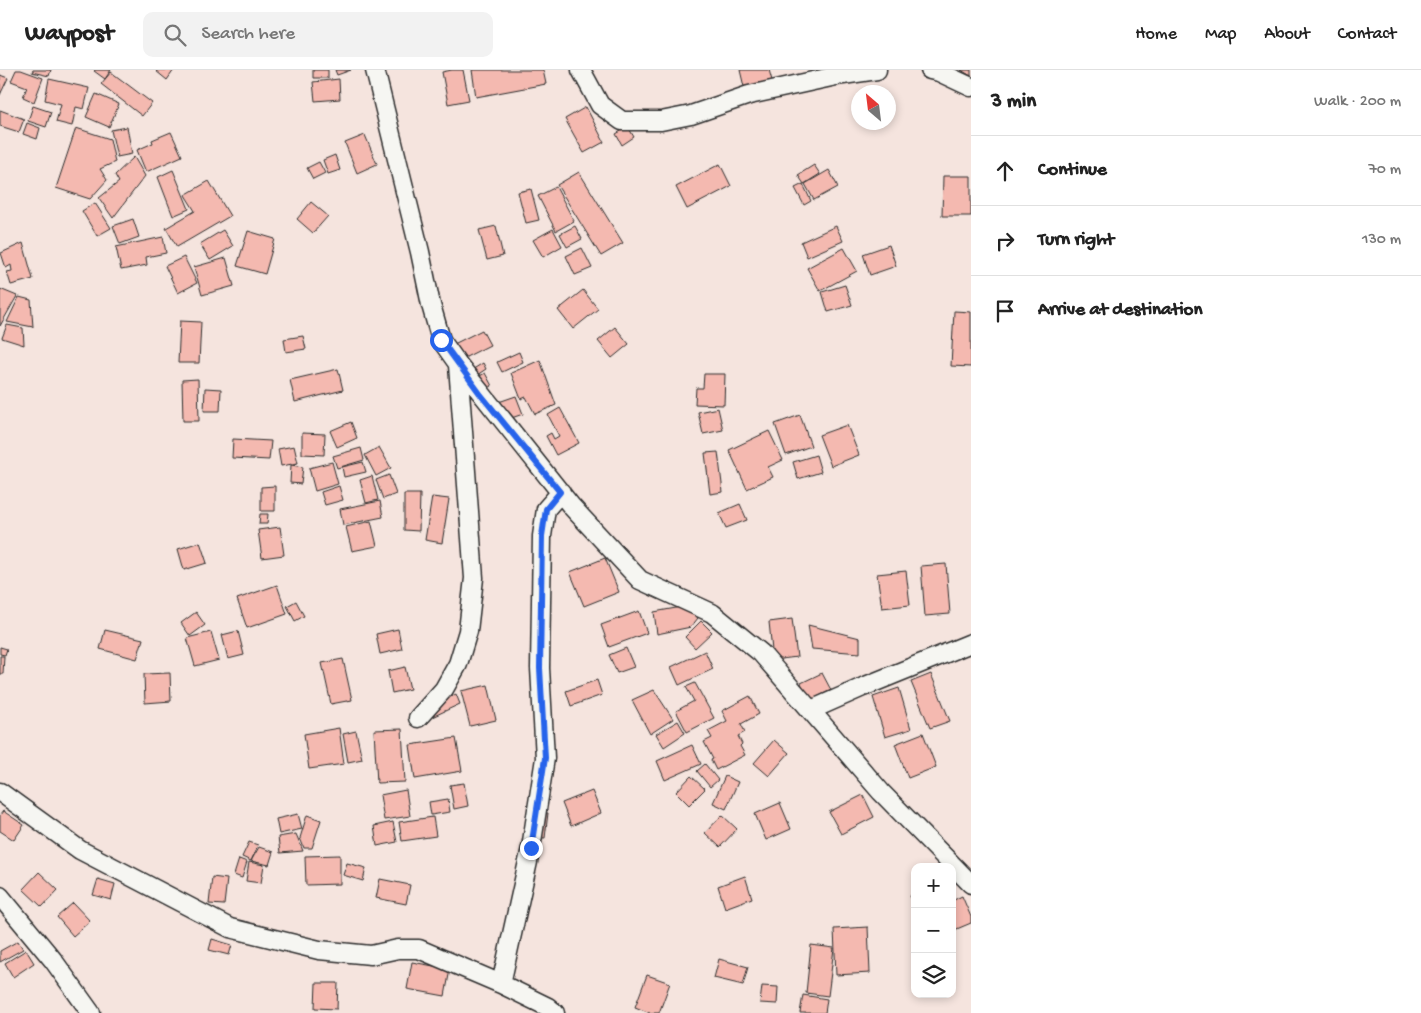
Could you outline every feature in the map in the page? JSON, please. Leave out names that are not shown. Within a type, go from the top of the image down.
[{"type":"street","points":[[375,70],[420,252],[431,305],[441,340],[458,364],[572,507],[640,580],[712,613],[760,653],[881,792],[971,884]]},
{"type":"street","points":[[581,70],[600,105],[622,120],[661,120],[691,115],[749,95],[836,76],[877,70]]},
{"type":"street","points":[[930,70],[940,72],[971,87]]},
{"type":"street","points":[[418,718],[444,689],[458,664],[468,631],[474,578],[458,364]]},
{"type":"street","points":[[501,984],[531,848],[545,758],[540,668],[542,536],[546,509],[560,492]]},
{"type":"street","points":[[811,710],[971,643]]},
{"type":"street","points":[[0,792],[80,850],[230,928],[319,950],[371,955],[398,949],[419,949],[501,984],[548,1007],[555,1013]]},
{"type":"street","points":[[0,896],[53,960],[91,1013]]},
{"type":"building","points":[[16,70],[43,78],[34,102],[23,97],[27,87],[11,81]]},
{"type":"building","points":[[33,70],[51,70],[49,76],[32,72]]},
{"type":"building","points":[[95,70],[111,70],[105,79]]},
{"type":"building","points":[[157,70],[174,70],[167,80]]},
{"type":"building","points":[[313,70],[328,70],[328,78],[313,78]]},
{"type":"building","points":[[335,70],[351,70],[337,75]]},
{"type":"building","points":[[463,70],[469,100],[448,104],[442,72]]},
{"type":"building","points":[[472,70],[543,70],[546,84],[476,97]]},
{"type":"building","points":[[740,70],[769,70],[773,84],[745,91]]},
{"type":"building","points":[[961,70],[971,70],[971,76]]},
{"type":"building","points":[[111,72],[152,103],[142,116],[101,84]]},
{"type":"building","points":[[0,75],[8,78],[0,95]]},
{"type":"building","points":[[49,79],[89,88],[84,109],[76,107],[72,126],[56,122],[61,104],[45,100]]},
{"type":"building","points":[[339,79],[340,99],[315,101],[313,82]]},
{"type":"building","points":[[96,94],[119,104],[109,127],[86,117]]},
{"type":"building","points":[[33,106],[51,112],[46,127],[28,121]]},
{"type":"building","points":[[586,107],[604,142],[584,153],[565,119]]},
{"type":"building","points":[[0,110],[24,119],[19,132],[0,126]]},
{"type":"building","points":[[27,123],[40,128],[37,139],[23,134]]},
{"type":"building","points":[[127,127],[132,154],[117,157],[111,130]]},
{"type":"building","points":[[628,127],[634,137],[622,145],[616,134]]},
{"type":"building","points":[[76,128],[110,139],[115,162],[100,169],[107,180],[90,199],[56,188]]},
{"type":"building","points":[[171,132],[182,156],[146,172],[137,150],[153,143],[152,140]]},
{"type":"building","points":[[365,135],[377,164],[357,173],[345,143]]},
{"type":"building","points":[[335,155],[340,170],[328,174],[323,160]]},
{"type":"building","points":[[134,157],[145,176],[113,218],[99,198],[119,182],[115,175]]},
{"type":"building","points":[[319,162],[325,173],[313,179],[307,168]]},
{"type":"building","points":[[720,164],[731,186],[687,209],[676,187]]},
{"type":"building","points":[[814,165],[820,174],[804,184],[798,175]]},
{"type":"building","points":[[173,170],[189,209],[173,216],[158,177]]},
{"type":"building","points":[[829,170],[838,187],[814,200],[805,184]]},
{"type":"building","points":[[579,172],[623,243],[601,256],[557,185]]},
{"type":"building","points":[[943,176],[971,176],[971,216],[942,216]]},
{"type":"building","points":[[209,181],[230,216],[177,247],[166,228],[195,211],[185,195]]},
{"type":"building","points":[[803,184],[811,201],[804,205],[795,188]]},
{"type":"building","points":[[556,187],[574,221],[556,231],[538,196]]},
{"type":"building","points":[[531,189],[539,220],[526,223],[518,192]]},
{"type":"building","points":[[311,202],[328,216],[313,233],[297,219]]},
{"type":"building","points":[[95,203],[111,228],[97,236],[82,211]]},
{"type":"building","points":[[133,219],[139,237],[120,244],[113,226]]},
{"type":"building","points":[[496,226],[503,256],[487,260],[479,230]]},
{"type":"building","points":[[575,226],[582,239],[567,247],[560,234]]},
{"type":"building","points":[[836,226],[843,241],[807,257],[801,242]]},
{"type":"building","points":[[553,229],[562,246],[543,257],[533,240]]},
{"type":"building","points":[[223,230],[233,246],[210,260],[200,244]]},
{"type":"building","points":[[248,231],[275,239],[265,274],[237,266]]},
{"type":"building","points":[[163,237],[166,253],[146,257],[147,265],[121,270],[116,247]]},
{"type":"building","points":[[23,243],[33,279],[11,285],[7,272],[12,271],[11,265],[6,268],[1,253]]},
{"type":"building","points":[[889,245],[896,266],[870,275],[863,254]]},
{"type":"building","points":[[582,248],[592,268],[575,275],[566,256]]},
{"type":"building","points":[[844,248],[857,271],[820,291],[807,268]]},
{"type":"building","points":[[184,257],[197,283],[178,293],[165,266]]},
{"type":"building","points":[[226,258],[234,286],[202,295],[194,267]]},
{"type":"building","points":[[845,285],[852,305],[828,312],[822,292]]},
{"type":"building","points":[[0,289],[17,296],[0,326]]},
{"type":"building","points":[[583,290],[598,309],[573,329],[558,310]]},
{"type":"building","points":[[19,297],[31,300],[33,327],[7,322]]},
{"type":"building","points":[[954,311],[971,312],[971,367],[951,366]]},
{"type":"building","points":[[180,321],[201,322],[199,363],[178,363]]},
{"type":"building","points":[[7,325],[23,328],[24,345],[2,338]]},
{"type":"building","points":[[615,327],[629,344],[612,358],[598,341]]},
{"type":"building","points":[[482,330],[490,345],[462,359],[454,344]]},
{"type":"building","points":[[303,336],[306,349],[286,352],[284,339]]},
{"type":"building","points":[[519,352],[523,362],[502,372],[497,362]]},
{"type":"building","points":[[540,360],[556,405],[535,414],[526,397],[521,399],[511,373]]},
{"type":"building","points":[[483,363],[486,369],[471,379],[467,373]]},
{"type":"building","points":[[338,369],[343,390],[295,402],[290,380]]},
{"type":"building","points":[[485,373],[492,386],[481,393],[473,380]]},
{"type":"building","points":[[704,374],[725,374],[724,405],[695,404],[696,388],[703,388]]},
{"type":"building","points":[[198,379],[199,421],[183,421],[182,380]]},
{"type":"building","points":[[205,388],[221,389],[220,411],[204,411]]},
{"type":"building","points":[[516,396],[523,414],[497,423],[490,405]]},
{"type":"building","points":[[560,408],[579,443],[556,455],[546,436],[551,433],[554,439],[559,436],[548,415]]},
{"type":"building","points":[[718,408],[723,430],[703,434],[698,412]]},
{"type":"building","points":[[800,415],[811,446],[786,455],[775,424]]},
{"type":"building","points":[[351,422],[357,438],[337,447],[330,431]]},
{"type":"building","points":[[847,425],[859,455],[831,466],[819,435]]},
{"type":"building","points":[[769,431],[783,460],[768,467],[773,477],[747,489],[729,450]]},
{"type":"building","points":[[302,433],[325,434],[324,455],[302,454]]},
{"type":"building","points":[[233,439],[271,441],[269,460],[232,458]]},
{"type":"building","points":[[294,446],[298,463],[281,466],[278,449]]},
{"type":"building","points":[[379,447],[391,468],[376,476],[365,455]]},
{"type":"building","points":[[361,448],[364,460],[337,468],[333,456]]},
{"type":"building","points":[[718,452],[723,492],[710,494],[705,453]]},
{"type":"building","points":[[816,455],[821,472],[798,479],[793,462]]},
{"type":"building","points":[[332,462],[338,484],[315,491],[309,468]]},
{"type":"building","points":[[363,462],[366,472],[344,477],[342,467]]},
{"type":"building","points":[[291,465],[303,467],[301,484],[290,483]]},
{"type":"building","points":[[389,475],[396,494],[383,499],[376,480]]},
{"type":"building","points":[[372,476],[378,500],[366,503],[360,480]]},
{"type":"building","points":[[275,486],[275,511],[261,511],[261,487]]},
{"type":"building","points":[[339,486],[343,500],[325,505],[321,492]]},
{"type":"building","points":[[404,494],[420,494],[419,531],[404,530]]},
{"type":"building","points":[[432,497],[449,499],[442,543],[425,540]]},
{"type":"building","points":[[380,501],[383,517],[343,525],[340,509]]},
{"type":"building","points":[[740,504],[747,520],[726,528],[719,513]]},
{"type":"building","points":[[260,514],[268,514],[267,524],[259,524]]},
{"type":"building","points":[[371,521],[377,546],[352,551],[346,527]]},
{"type":"building","points":[[280,527],[284,555],[262,558],[258,530]]},
{"type":"building","points":[[200,542],[207,563],[184,570],[178,549]]},
{"type":"building","points":[[605,558],[619,592],[584,606],[570,572]]},
{"type":"building","points":[[946,564],[950,614],[925,616],[921,566]]},
{"type":"building","points":[[906,571],[910,605],[882,608],[877,574]]},
{"type":"building","points":[[277,585],[287,614],[247,628],[237,599]]},
{"type":"building","points":[[296,601],[304,616],[295,621],[287,606]]},
{"type":"building","points":[[687,606],[698,618],[691,627],[657,634],[654,612]]},
{"type":"building","points":[[639,611],[647,633],[609,647],[601,625]]},
{"type":"building","points":[[196,612],[205,625],[190,636],[181,623]]},
{"type":"building","points":[[792,619],[797,657],[773,660],[769,622]]},
{"type":"building","points":[[701,621],[712,632],[695,648],[685,637]]},
{"type":"building","points":[[808,625],[860,638],[860,653],[812,649]]},
{"type":"building","points":[[398,629],[402,649],[380,654],[376,634]]},
{"type":"building","points":[[105,630],[143,639],[137,659],[100,649]]},
{"type":"building","points":[[238,631],[244,655],[228,659],[222,635]]},
{"type":"building","points":[[211,632],[219,660],[195,666],[187,638]]},
{"type":"building","points":[[0,647],[7,649],[5,655],[0,654]]},
{"type":"building","points":[[626,648],[634,667],[617,673],[609,655]]},
{"type":"building","points":[[705,651],[713,669],[679,685],[671,667]]},
{"type":"building","points":[[0,656],[4,656],[3,674],[0,674]]},
{"type":"building","points":[[343,659],[352,700],[331,704],[322,663]]},
{"type":"building","points":[[405,667],[410,689],[392,693],[388,671]]},
{"type":"building","points":[[170,673],[171,701],[145,703],[144,674]]},
{"type":"building","points":[[822,673],[831,690],[809,701],[801,683]]},
{"type":"building","points":[[931,674],[950,721],[930,728],[911,682]]},
{"type":"building","points":[[597,680],[602,695],[571,706],[566,691]]},
{"type":"building","points":[[695,683],[714,718],[687,732],[676,711],[694,701],[686,687]]},
{"type":"building","points":[[488,685],[496,720],[470,726],[461,691]]},
{"type":"building","points":[[899,688],[911,729],[885,737],[873,697]]},
{"type":"building","points":[[654,690],[673,719],[650,734],[632,700]]},
{"type":"building","points":[[456,694],[460,704],[432,717],[427,708]]},
{"type":"building","points":[[750,696],[759,714],[741,724],[745,732],[738,736],[742,744],[740,746],[745,755],[716,770],[711,760],[713,759],[704,742],[712,738],[708,731],[727,721],[722,711]]},
{"type":"building","points":[[678,721],[685,733],[664,747],[656,734]]},
{"type":"building","points":[[339,728],[344,764],[309,769],[304,734]]},
{"type":"building","points":[[402,729],[405,782],[377,783],[374,730]]},
{"type":"building","points":[[356,731],[362,759],[348,762],[343,734]]},
{"type":"building","points":[[923,733],[936,767],[908,778],[895,744]]},
{"type":"building","points":[[456,738],[462,771],[415,779],[410,745]]},
{"type":"building","points":[[774,740],[789,753],[769,776],[754,763]]},
{"type":"building","points":[[692,745],[701,764],[665,780],[657,761]]},
{"type":"building","points":[[705,764],[718,780],[710,787],[697,771]]},
{"type":"building","points":[[691,776],[705,789],[689,805],[676,792]]},
{"type":"building","points":[[725,776],[738,782],[726,809],[713,803]]},
{"type":"building","points":[[464,783],[468,806],[454,809],[450,785]]},
{"type":"building","points":[[406,790],[410,816],[384,820],[380,795]]},
{"type":"building","points":[[592,791],[601,813],[571,826],[562,803]]},
{"type":"building","points":[[863,795],[874,817],[841,834],[829,812]]},
{"type":"building","points":[[448,799],[450,812],[431,815],[429,802]]},
{"type":"building","points":[[780,803],[791,829],[766,840],[755,814]]},
{"type":"building","points":[[3,811],[24,825],[14,840],[0,831],[0,815]]},
{"type":"building","points":[[532,812],[548,813],[545,838],[529,837]]},
{"type":"building","points":[[298,814],[302,829],[279,834],[276,819]]},
{"type":"building","points":[[307,815],[321,820],[312,848],[304,848],[300,838]]},
{"type":"building","points":[[722,815],[737,829],[720,847],[705,833]]},
{"type":"building","points":[[433,817],[436,836],[402,841],[399,822]]},
{"type":"building","points":[[393,822],[397,842],[377,846],[374,826]]},
{"type":"building","points":[[296,834],[303,851],[280,853],[278,837]]},
{"type":"building","points":[[249,842],[258,845],[251,861],[242,857]]},
{"type":"building","points":[[259,847],[273,852],[269,865],[251,861]]},
{"type":"building","points":[[340,855],[340,884],[306,885],[305,856]]},
{"type":"building","points":[[239,859],[247,862],[242,878],[234,875]]},
{"type":"building","points":[[249,862],[264,865],[261,883],[246,881]]},
{"type":"building","points":[[347,863],[366,868],[363,881],[343,875]]},
{"type":"building","points":[[39,872],[58,890],[42,907],[23,889]]},
{"type":"building","points":[[745,876],[752,898],[725,908],[718,886]]},
{"type":"building","points":[[212,877],[227,879],[224,905],[209,904]]},
{"type":"building","points":[[98,879],[115,884],[111,900],[93,895]]},
{"type":"building","points":[[380,879],[410,885],[406,904],[376,898]]},
{"type":"building","points":[[962,896],[971,917],[971,923],[956,929],[956,908],[956,899]]},
{"type":"building","points":[[73,903],[90,921],[73,936],[57,917]]},
{"type":"building","points":[[868,927],[870,973],[836,975],[834,929]]},
{"type":"building","points":[[212,939],[232,945],[229,955],[209,950]]},
{"type":"building","points":[[18,941],[23,949],[0,962],[0,951]]},
{"type":"building","points":[[811,945],[834,948],[828,996],[806,993]]},
{"type":"building","points":[[26,950],[34,963],[13,977],[5,963]]},
{"type":"building","points":[[719,959],[748,967],[743,985],[714,978]]},
{"type":"building","points":[[412,962],[450,969],[445,996],[407,989]]},
{"type":"building","points":[[647,975],[670,983],[659,1013],[650,1013],[635,1007]]},
{"type":"building","points":[[316,983],[338,983],[337,1009],[315,1008]]},
{"type":"building","points":[[762,986],[778,987],[777,1004],[760,1003]]},
{"type":"building","points":[[803,995],[827,999],[825,1013],[800,1013]]},
{"type":"route","points":[[441,340],[481,395],[560,492],[546,509],[542,536],[540,668],[545,758],[531,848]]}]
